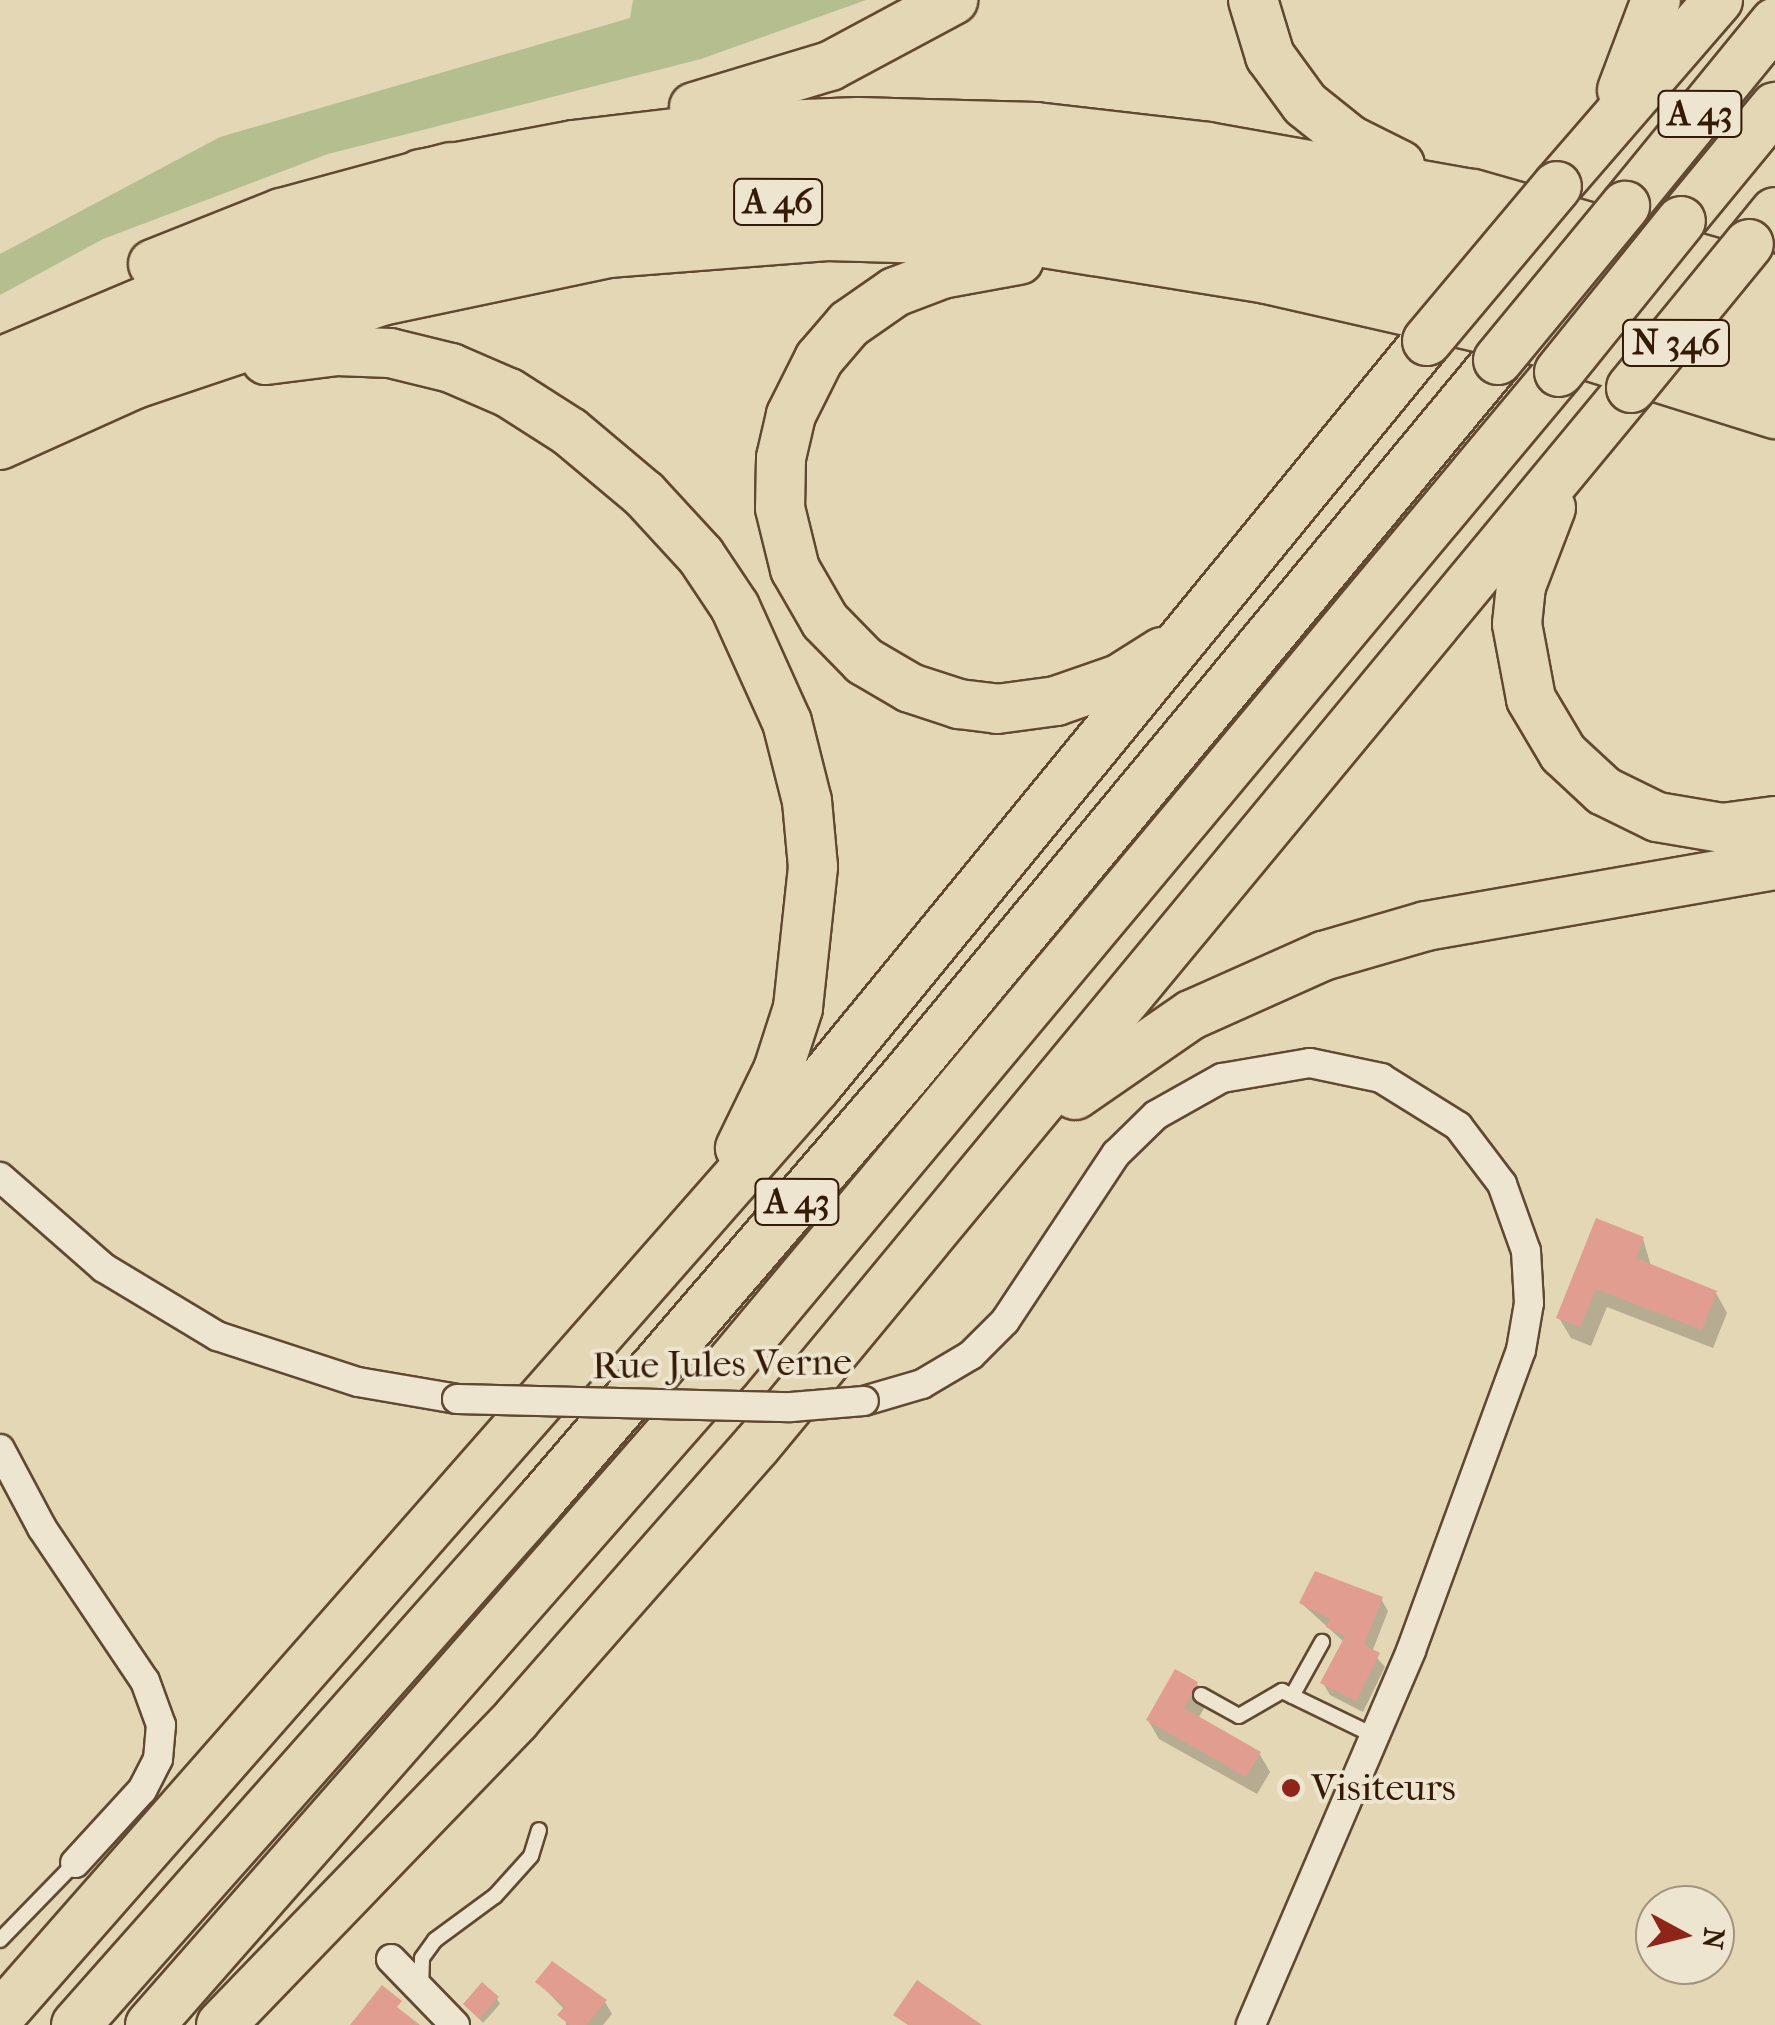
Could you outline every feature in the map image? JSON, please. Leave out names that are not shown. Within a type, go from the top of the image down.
[{"type":"highway","points":[[0,337],[217,237],[420,174],[777,86],[875,46],[953,0]]},
{"type":"highway","points":[[1253,0],[1270,56],[1318,118],[1367,150],[1473,194]]},
{"type":"highway","points":[[1571,169],[1638,59],[1656,0]]},
{"type":"highway","points":[[0,2016],[699,1214],[818,1086],[1428,340],[1718,0]]},
{"type":"highway","name":"A 43","points":[[76,2025],[541,1500],[907,1074],[1775,22]]},
{"type":"highway","name":"A 43","points":[[150,2025],[726,1369],[1559,372],[1775,107]]},
{"type":"highway","points":[[420,174],[656,134],[910,122],[1164,140],[1766,245]]},
{"type":"highway","name":"A 46","points":[[0,362],[193,280],[382,221],[576,181],[772,161],[973,160],[1171,178],[1364,213],[1607,278]]},
{"type":"highway","name":"A 46","points":[[0,408],[205,321],[393,262],[587,221],[784,202],[983,202],[1182,224],[1354,256],[1577,313]]},
{"type":"highway","points":[[0,445],[135,384],[382,301],[608,253],[758,238],[899,235],[1038,242],[1342,295],[1551,344],[1763,413]]},
{"type":"highway","points":[[220,2025],[516,1718],[945,1224],[1598,427],[1766,245]]},
{"type":"highway","points":[[1142,259],[996,262],[942,274],[871,307],[833,340],[799,394],[781,458],[783,529],[810,598],[849,648],[895,681],[958,704],[1016,708],[1090,692],[1146,664],[1202,616]]},
{"type":"highway","name":"N 346","points":[[1607,278],[1775,327]]},
{"type":"highway","name":"N 346","points":[[1577,313],[1775,374]]},
{"type":"highway","points":[[135,384],[337,351],[390,354],[451,368],[510,393],[590,447],[675,525],[718,580],[787,722],[807,801],[812,905],[805,975],[778,1070],[754,1124],[699,1214]]},
{"type":"highway","points":[[1598,427],[1542,525],[1521,586],[1518,643],[1531,699],[1573,764],[1618,801],[1702,827],[1775,821]]},
{"type":"highway","points":[[945,1224],[1112,1065],[1265,978],[1426,926],[1775,864]]},
{"type":"highway","points":[[0,1999],[87,1915]]},
{"type":"street","name":"Rue Jules Verne","points":[[0,1177],[104,1268],[218,1336],[320,1372],[457,1399],[790,1407],[864,1401],[922,1384],[971,1355],[1005,1321],[1116,1154],[1156,1115],[1198,1088],[1246,1071],[1310,1064],[1381,1078],[1424,1100],[1472,1142],[1512,1202],[1526,1251],[1528,1303],[1509,1390],[1375,1736],[1251,2025]]},
{"type":"street","points":[[0,1449],[42,1528],[145,1681],[160,1725],[158,1759],[142,1790],[75,1863]]},
{"type":"street","points":[[392,1959],[454,2025]]},
{"type":"lane","points":[[1292,1696],[1322,1642]]},
{"type":"lane","points":[[1201,1694],[1239,1716],[1282,1691],[1375,1736]]},
{"type":"lane","points":[[421,1988],[422,1958],[435,1940],[495,1896],[531,1856],[539,1830]]},
{"type":"lane","points":[[0,1940],[75,1863]]},
{"type":"green space","points":[[633,0],[866,0],[701,59],[328,154],[103,239],[0,295],[0,254],[220,137],[630,18]]},
{"type":"building","points":[[1596,1218],[1644,1237],[1636,1258],[1717,1291],[1702,1330],[1596,1289],[1580,1327],[1556,1318]]},
{"type":"building","points":[[1315,1571],[1383,1597],[1364,1645],[1380,1653],[1356,1701],[1320,1683],[1345,1636],[1326,1627],[1330,1619],[1299,1603]]},
{"type":"building","points":[[1175,1669],[1198,1682],[1184,1708],[1261,1752],[1246,1777],[1146,1720]]},
{"type":"building","points":[[552,1961],[607,2000],[586,2025],[570,2025],[557,2015],[565,2006],[535,1982]]},
{"type":"building","points":[[917,1980],[982,2025],[908,2025],[893,2015]]},
{"type":"building","points":[[482,1982],[499,1997],[479,2019],[463,2004]]},
{"type":"building","points":[[382,1985],[402,2001],[397,2007],[420,2025],[350,2025]]},
{"type":"place","name":"Visiteurs","points":[[1291,1788]]}]
